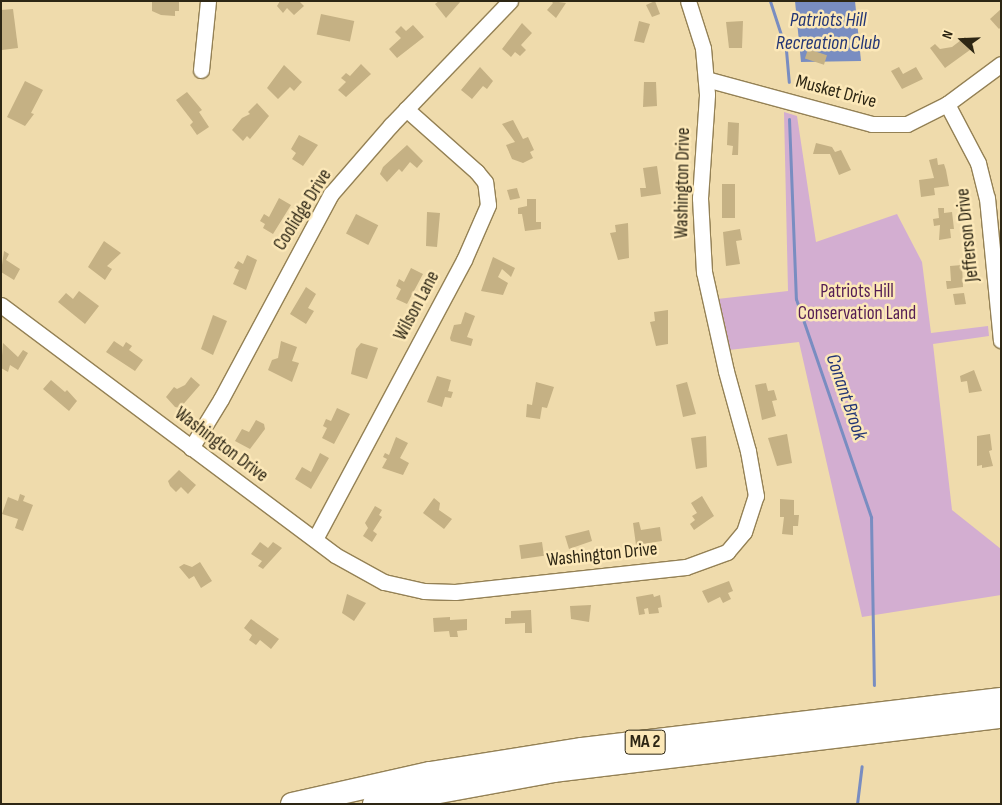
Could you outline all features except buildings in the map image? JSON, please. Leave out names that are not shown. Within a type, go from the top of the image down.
[{"type":"highway","name":"MA 2","points":[[292,804],[430,772],[582,749],[1001,699]]},
{"type":"highway","name":"MA 2","points":[[374,804],[553,771],[1001,717]]},
{"type":"street","points":[[201,70],[208,1]]},
{"type":"street","name":"Coolidge Drive","points":[[192,448],[221,399],[331,194],[406,109],[510,1]]},
{"type":"street","name":"Washington Drive","points":[[1,305],[335,555],[370,576],[398,586],[437,592],[686,567],[727,552],[744,532],[756,496],[748,451],[726,371],[704,272],[700,198],[706,79],[703,48],[688,1]]},
{"type":"street","name":"Musket Drive","points":[[706,79],[872,124],[907,124],[947,104],[1001,64]]},
{"type":"street","name":"Jefferson Drive","points":[[947,104],[978,163],[987,198],[1001,340]]},
{"type":"street","name":"Wilson Lane","points":[[315,539],[460,268],[488,205],[485,182],[477,172],[406,109]]},
{"type":"green space","name":"Patriots Hill Conservation Land","points":[[784,112],[797,116],[816,242],[897,214],[922,262],[931,333],[988,326],[989,336],[933,344],[952,510],[1001,549],[1001,595],[862,617],[799,342],[729,350],[717,299],[788,291]]},
{"type":"water","name":"Patriots Hill Recreation Club","points":[[795,1],[855,1],[861,61],[801,62]]},
{"type":"waterway","name":"Conant Brook","points":[[770,1],[786,50],[789,82]]},
{"type":"waterway","name":"Conant Brook","points":[[789,119],[796,299],[871,517],[874,685]]},
{"type":"waterway","name":"Conant Brook","points":[[857,804],[862,766]]}]
